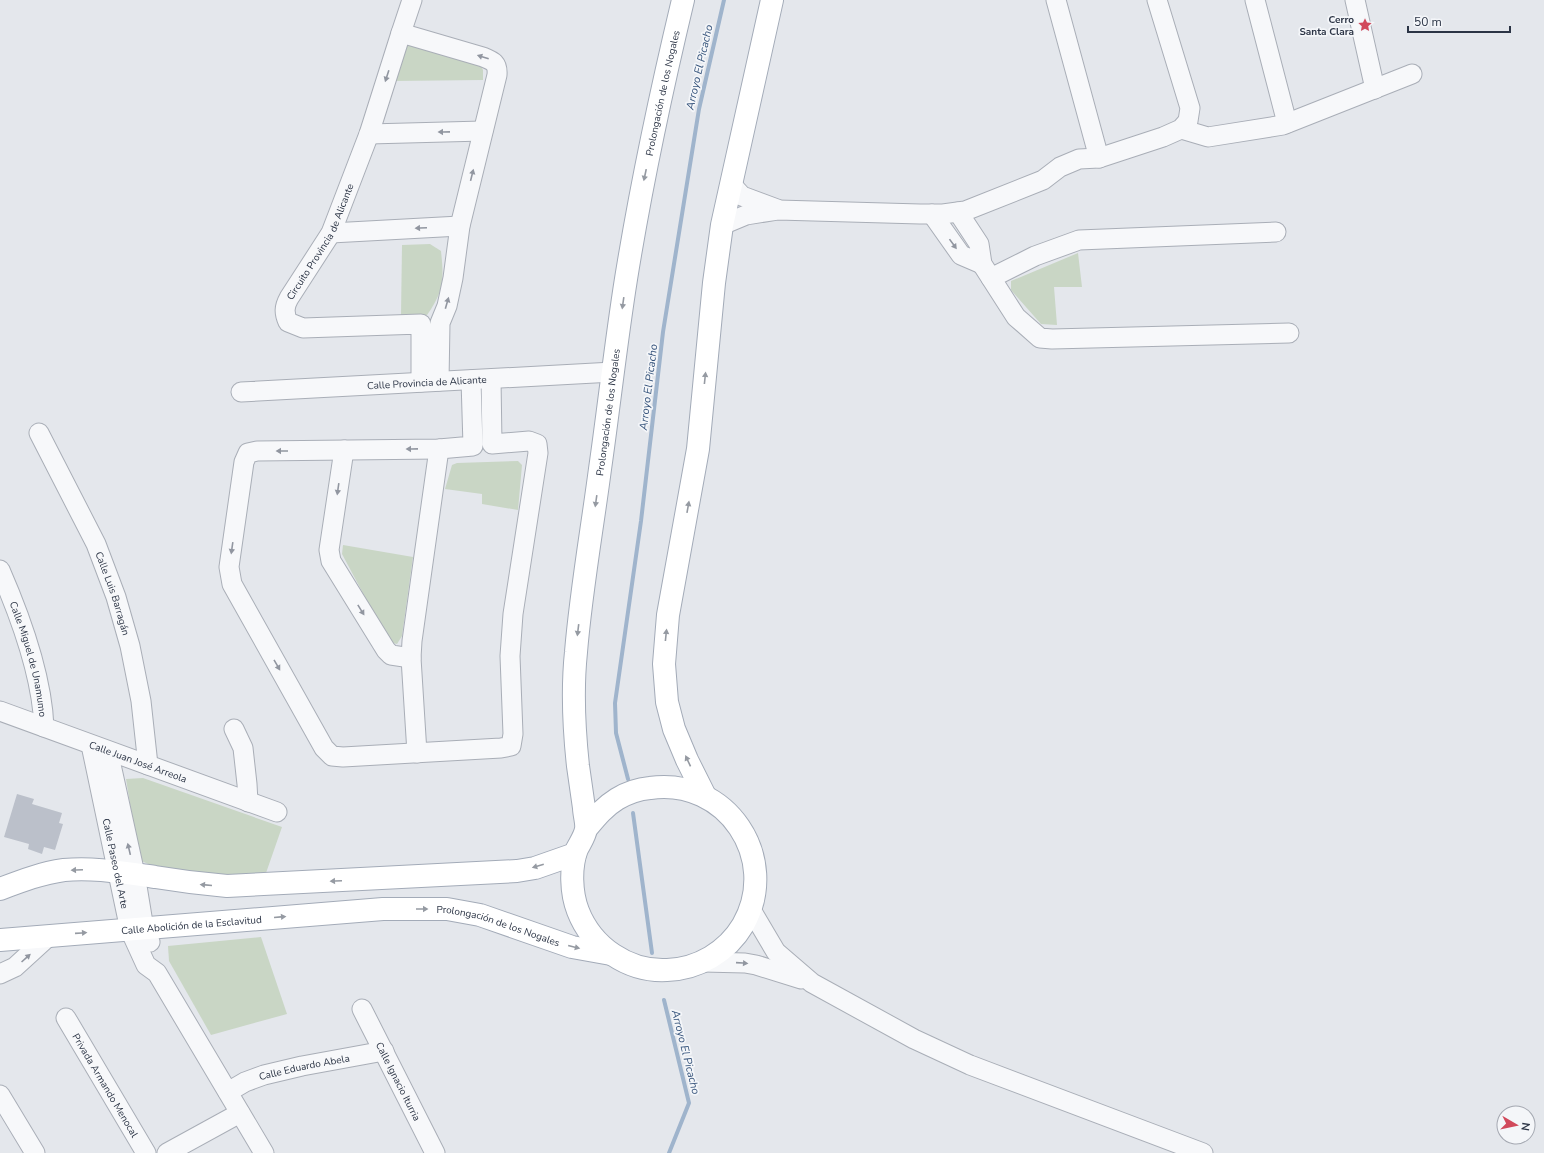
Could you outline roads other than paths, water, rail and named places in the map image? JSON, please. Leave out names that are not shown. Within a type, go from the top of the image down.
[{"type":"main road","name":"Prolongación de los Nogales","points":[[586,829],[574,718],[575,655],[626,280],[639,205],[683,0]]},
{"type":"main road","name":"Prolongación de los Nogales","points":[[705,796],[687,760],[674,729],[667,702],[664,664],[668,615],[698,449],[714,283],[722,225],[772,0]]},
{"type":"main road","name":"Prolongación de los Nogales","points":[[661,786],[684,788],[705,796],[719,805],[731,816],[741,829],[748,843],[753,859],[755,876],[754,892],[750,908],[743,925],[732,940],[703,962],[684,968],[665,971],[653,970],[628,964],[611,954],[591,935],[577,910],[572,882],[575,854],[586,829],[606,807],[618,798],[639,789],[661,786]]},
{"type":"main road","points":[[0,889],[42,874],[64,870],[90,869],[194,884],[228,886],[517,872],[535,868],[575,854]]},
{"type":"main road","name":"Prolongación de los Nogales","points":[[383,909],[447,909],[480,916],[572,947],[611,954]]},
{"type":"main road","name":"Calle Abolición de la Esclavitud","points":[[0,940],[383,909]]},
{"type":"street","name":"Circuito Provincia de Alicante","points":[[412,0],[369,134],[331,233],[289,298],[285,306],[285,315],[288,322],[303,328],[440,323]]},
{"type":"street","points":[[1056,0],[1098,158]]},
{"type":"street","points":[[722,225],[746,215],[778,210],[932,214],[965,211],[1043,180],[1060,167],[1079,159],[1098,158],[1163,138],[1181,128],[1188,121],[1190,108],[1157,0]]},
{"type":"street","points":[[1255,0],[1286,123]]},
{"type":"street","points":[[1355,0],[1375,89]]},
{"type":"street","points":[[401,33],[483,57],[492,60],[497,64],[497,75],[460,226],[453,278],[447,306],[440,323],[430,382]]},
{"type":"street","points":[[1181,128],[1208,137],[1286,123],[1412,74]]},
{"type":"street","points":[[369,134],[483,131]]},
{"type":"street","points":[[730,184],[742,196],[778,210]]},
{"type":"street","points":[[958,212],[979,244],[987,271],[1016,317],[1040,338],[1052,339],[1289,333]]},
{"type":"street","points":[[932,214],[962,255],[987,271],[1079,240],[1276,232]]},
{"type":"street","points":[[331,233],[460,226]]},
{"type":"street","points":[[421,324],[430,382]]},
{"type":"street","name":"Calle Provincia de Alicante","points":[[240,392],[613,372]]},
{"type":"street","points":[[491,379],[492,444]]},
{"type":"street","points":[[471,380],[472,446]]},
{"type":"street","name":"Calle Luis Barragán","points":[[39,433],[96,544],[116,597],[130,646],[141,701],[148,766]]},
{"type":"street","points":[[529,441],[537,444],[538,453],[513,614],[510,656],[513,734],[511,746],[502,748],[417,753],[343,757],[332,756],[324,748],[232,584],[229,567],[244,462],[248,453],[257,451],[439,449],[492,444],[529,441]]},
{"type":"street","points":[[417,753],[411,658],[413,634],[439,449]]},
{"type":"street","points":[[344,450],[329,550],[331,561],[386,650],[391,655],[411,658]]},
{"type":"street","name":"Calle Miguel de Unamumo","points":[[0,570],[13,599],[29,651],[44,710],[44,727]]},
{"type":"street","name":"Calle Juan José Arreola","points":[[0,711],[277,812]]},
{"type":"street","points":[[234,730],[243,748],[248,802]]},
{"type":"street","name":"Calle Paseo del Arte","points":[[100,748],[137,929],[146,965],[157,973],[264,1153]]},
{"type":"street","points":[[750,908],[776,952],[812,983]]},
{"type":"street","points":[[0,974],[15,967],[49,936]]},
{"type":"street","points":[[703,962],[756,965],[812,983],[914,1039],[970,1066],[1203,1153]]},
{"type":"street","name":"Calle Ignacio Iturria","points":[[362,1009],[435,1153]]},
{"type":"street","name":"Privada Armando Menocal","points":[[66,1018],[146,1153]]},
{"type":"street","name":"Calle Eduardo Abela","points":[[228,1092],[245,1082],[264,1075],[302,1066],[384,1051]]},
{"type":"street","points":[[0,1095],[35,1153]]},
{"type":"street","points":[[167,1153],[240,1113]]},
{"type":"waterway","name":"Arroyo El Picacho","points":[[628,779],[616,733],[615,703],[641,521],[663,332],[699,109],[724,0]]},
{"type":"waterway","name":"Arroyo El Picacho","points":[[633,813],[652,953]]},
{"type":"waterway","name":"Arroyo El Picacho","points":[[664,1000],[689,1103],[669,1153]]},
{"type":"place","name":"Cerro Santa Clara","points":[[1365,25]]}]
